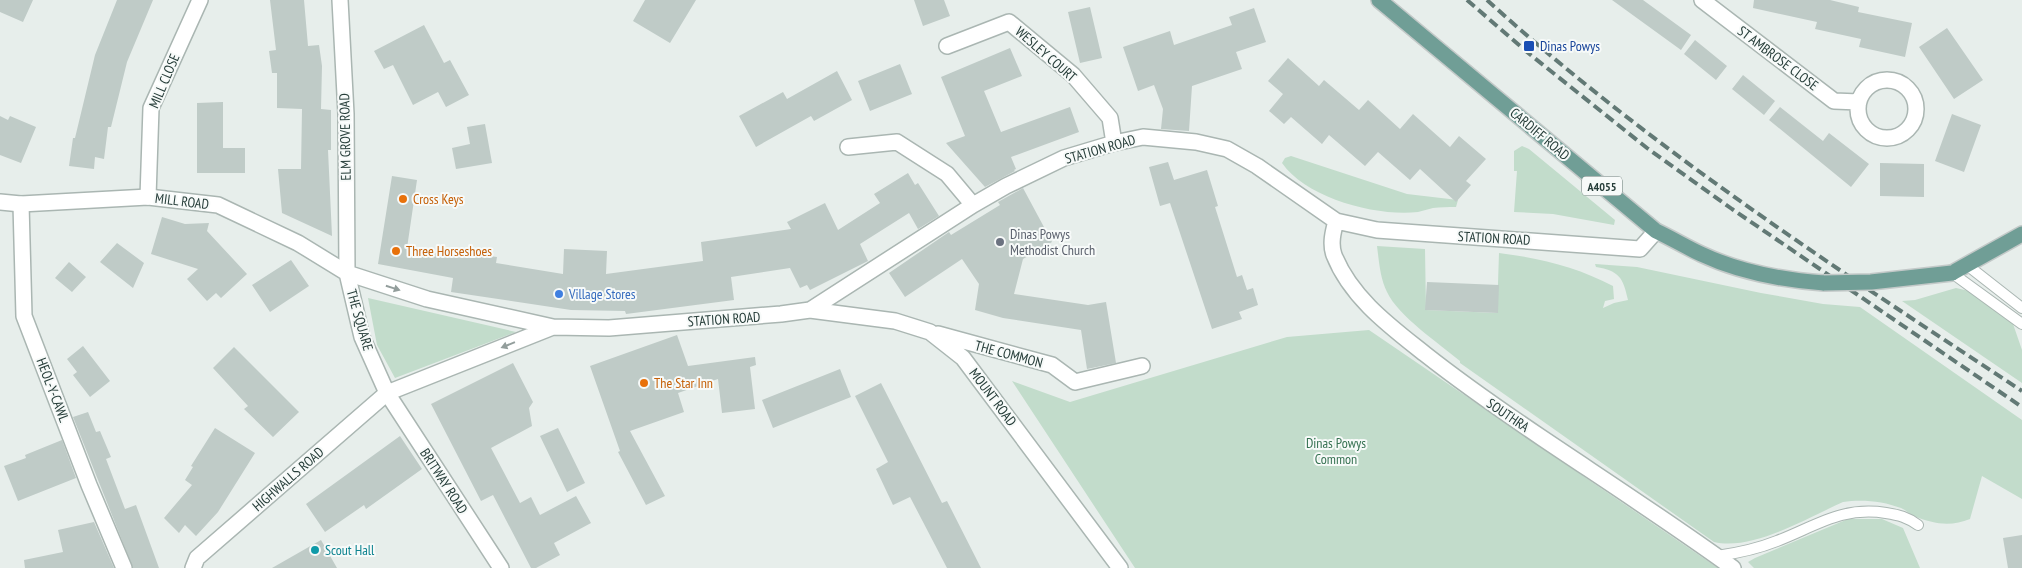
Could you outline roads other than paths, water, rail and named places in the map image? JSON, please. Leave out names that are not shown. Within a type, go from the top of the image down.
[{"type":"main road","name":"CARDIFF ROAD","points":[[1379,0],[1656,231],[1702,254],[1750,271],[1789,280],[1824,283],[1871,282],[1952,273]]},
{"type":"main road","name":"A4055","points":[[1952,273],[2022,234]]},
{"type":"street","name":"MILL CLOSE","points":[[148,197],[151,108],[200,0]]},
{"type":"street","name":"ELM GROVE ROAD","points":[[340,0],[346,114],[347,273]]},
{"type":"street","name":"ST AMBROSE CLOSE","points":[[1702,0],[1834,101],[1859,102]]},
{"type":"street","name":"WESLEY COURT","points":[[947,46],[1009,22],[1072,75],[1110,118],[1114,143]]},
{"type":"street","name":"STATION ROAD","points":[[347,273],[427,299],[553,327],[609,328],[810,310],[973,205],[1006,186],[1064,158],[1114,143],[1143,137],[1196,142],[1227,149],[1257,166],[1336,221],[1377,230],[1622,248],[1640,248],[1656,231]]},
{"type":"street","points":[[848,147],[897,142],[947,174],[973,205]]},
{"type":"street","name":"MILL ROAD","points":[[0,202],[21,204],[148,197],[218,205],[298,243],[347,273]]},
{"type":"street","name":"HEOL-Y-CAWL","points":[[21,204],[24,316],[89,484],[124,568]]},
{"type":"street","name":"SOUTHRA","points":[[1336,221],[1333,231],[1332,248],[1334,255],[1342,270],[1365,302],[1381,320],[1474,392],[1734,568]]},
{"type":"street","name":"THE SQUARE","points":[[347,273],[362,338],[387,393]]},
{"type":"street","name":"MOUNT ROAD","points":[[810,310],[896,321],[930,332],[963,358],[1120,568]]},
{"type":"street","name":"STATION ROAD","points":[[387,393],[553,327]]},
{"type":"street","name":"THE COMMON","points":[[930,332],[1052,365],[1076,382],[1142,366]]},
{"type":"street","name":"HIGHWALLS ROAD","points":[[193,568],[197,558],[387,393]]},
{"type":"street","name":"BRITWAY ROAD","points":[[387,393],[501,568]]},
{"type":"lane","points":[[1966,265],[2022,308]]},
{"type":"lane","points":[[1952,273],[2022,324]]},
{"type":"lane","points":[[1717,556],[1744,552],[1777,541],[1844,513],[1871,511],[1907,517],[1918,524]]},
{"type":"railway","points":[[1467,0],[1527,52],[1647,148],[1732,209],[2022,407]]},
{"type":"railway","points":[[1487,0],[1549,55],[1614,107],[1747,206],[2022,391]]},
{"type":"place","name":"Dinas Powys","points":[[1529,46]]},
{"type":"place","name":"Cross Keys","points":[[403,199]]},
{"type":"place","name":"Dinas Powys Methodist Church","points":[[1000,242]]},
{"type":"place","name":"Three Horseshoes","points":[[396,251]]},
{"type":"place","name":"Village Stores","points":[[559,294]]},
{"type":"place","name":"The Star Inn","points":[[644,383]]},
{"type":"place","name":"Scout Hall","points":[[315,550]]},
{"type":"park label","name":"Dinas Powys Common","points":[[1336,452]]}]
